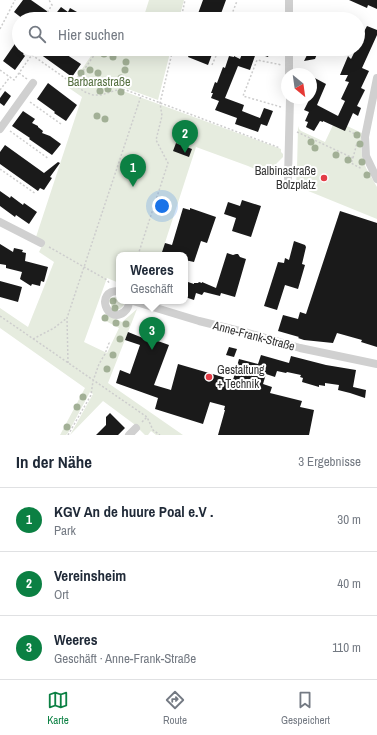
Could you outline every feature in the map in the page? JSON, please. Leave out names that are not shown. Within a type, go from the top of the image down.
[{"type":"street","points":[[289,12],[290,0]]},
{"type":"street","points":[[289,56],[289,68]]},
{"type":"street","points":[[375,177],[366,156],[365,137],[377,78]]},
{"type":"street","points":[[1,127],[33,83]]},
{"type":"street","points":[[288,178],[290,104]]},
{"type":"street","points":[[0,222],[41,243]]},
{"type":"street","points":[[116,291],[108,294],[105,301],[105,305],[109,312],[120,315],[128,307],[128,304]]},
{"type":"street","name":"Anne-Frank-Straße","points":[[143,304],[199,321],[300,348],[377,364]]},
{"type":"street","points":[[130,435],[136,428]]},
{"type":"path","points":[[0,29],[15,0]]},
{"type":"path","points":[[48,12],[52,5],[49,0]]},
{"type":"path","points":[[183,12],[186,0]]},
{"type":"path","points":[[233,12],[237,1]]},
{"type":"path","points":[[0,70],[14,80],[31,56]]},
{"type":"path","points":[[33,56],[85,92],[93,95],[126,90],[288,151]]},
{"type":"path","points":[[74,84],[94,56]]},
{"type":"path","points":[[139,252],[168,163],[156,140],[162,116],[160,103],[171,56]]},
{"type":"path","points":[[212,65],[216,56]]},
{"type":"path","points":[[283,68],[257,60],[243,96],[290,109]]},
{"type":"path","points":[[0,90],[10,77]]},
{"type":"path","points":[[23,96],[61,124]]},
{"type":"path","points":[[68,364],[67,318],[141,96]]},
{"type":"path","points":[[1,127],[49,159]]},
{"type":"path","points":[[290,129],[353,158]]},
{"type":"path","points":[[356,143],[351,164],[375,177]]},
{"type":"path","points":[[0,169],[36,194]]},
{"type":"path","points":[[41,243],[107,280],[116,290]]},
{"type":"path","points":[[0,316],[147,417],[154,430],[160,435]]},
{"type":"path","points":[[33,339],[54,328],[67,318]]},
{"type":"path","points":[[68,435],[91,395],[93,381],[109,343],[107,342]]},
{"type":"green space","points":[[149,0],[184,0],[181,12],[145,12]]},
{"type":"green space","name":"Barbarastraße","points":[[91,56],[169,56],[158,100],[125,88],[120,88],[119,91],[123,91],[281,149],[283,154],[283,157],[275,165],[274,177],[196,147],[162,252],[116,252],[116,282],[107,278],[84,342],[107,353],[119,328],[102,319],[104,314],[122,322],[137,309],[108,383],[183,435],[156,435],[151,431],[148,435],[145,435],[134,424],[103,401],[70,435],[93,394],[90,392],[68,433],[66,435],[60,435],[85,388],[0,328],[0,308],[28,327],[54,262],[39,252],[44,242],[36,237],[82,97],[69,88]]},
{"type":"green space","points":[[333,125],[347,126],[362,133],[362,156],[366,168],[377,187],[377,219],[296,186],[298,126],[301,131],[325,142]]},
{"type":"green space","points":[[114,297],[116,297],[116,304],[124,305],[120,309],[115,309],[111,306],[111,302]]},
{"type":"building","points":[[23,0],[31,0],[48,12],[14,12]]},
{"type":"building","points":[[203,0],[226,0],[222,12],[199,12]]},
{"type":"building","points":[[349,0],[377,0],[377,9],[368,5],[367,8]]},
{"type":"building","points":[[61,7],[68,12],[57,12]]},
{"type":"building","points":[[70,8],[77,12],[68,12]]},
{"type":"building","points":[[367,26],[377,30],[377,35],[362,68],[369,71],[361,88],[365,90],[357,106],[361,108],[358,116],[353,113],[345,131],[323,121],[320,121],[314,131],[306,127],[308,122],[305,121],[309,112],[304,110],[307,104],[317,104],[317,79],[326,84],[317,105],[338,116],[345,101],[341,99],[349,82],[345,81],[348,75],[340,75],[348,56],[351,59],[352,56],[365,56],[365,30]]},
{"type":"building","points":[[12,48],[12,56],[25,56],[15,70],[3,61]]},
{"type":"building","points":[[43,56],[69,56],[81,64],[72,77]]},
{"type":"building","points":[[188,56],[211,56],[208,65]]},
{"type":"building","points":[[229,56],[234,56],[240,59],[241,56],[255,56],[250,70],[238,66],[225,98],[244,105],[242,111],[260,118],[264,108],[273,111],[267,126],[261,124],[258,132],[235,124],[237,118],[215,110],[219,101],[211,98],[213,93],[211,93],[215,82],[217,83],[223,67],[225,68]]},
{"type":"building","points":[[306,56],[316,56],[315,59],[304,61]]},
{"type":"building","points":[[48,83],[77,105],[66,121],[37,99]]},
{"type":"building","points":[[5,91],[11,96],[4,106],[0,103],[0,98]]},
{"type":"building","points":[[23,111],[35,119],[32,123],[43,131],[42,133],[50,136],[61,144],[52,155],[12,126]]},
{"type":"building","points":[[176,143],[192,149],[189,157],[173,151]]},
{"type":"building","points":[[5,145],[44,173],[58,162],[60,163],[50,177],[52,178],[44,190],[40,188],[38,191],[0,164],[0,152]]},
{"type":"building","points":[[0,191],[10,198],[11,196],[23,205],[24,203],[37,212],[29,224],[16,215],[15,217],[0,206]]},
{"type":"building","points":[[242,200],[261,206],[251,237],[232,231],[236,218],[224,214],[228,202],[240,206]]},
{"type":"building","points":[[183,208],[190,210],[190,208],[216,217],[207,243],[201,241],[194,262],[188,261],[188,252],[162,252],[165,243],[172,245]]},
{"type":"building","points":[[340,211],[377,223],[377,347],[361,342],[362,340],[337,333],[333,343],[304,340],[278,331],[283,315],[298,319],[300,312],[306,314]]},
{"type":"building","points":[[294,241],[305,245],[306,247],[302,264],[305,265],[298,289],[285,285],[277,310],[264,306],[278,262],[284,263],[285,258],[289,260]]},
{"type":"building","points":[[0,244],[13,252],[14,248],[23,250],[22,252],[26,253],[25,261],[48,267],[44,282],[41,281],[40,286],[32,284],[31,286],[20,279],[22,272],[6,268],[6,265],[0,264]]},
{"type":"building","points":[[227,253],[233,255],[238,254],[240,257],[246,259],[235,297],[221,293],[220,296],[204,292],[202,295],[196,293],[194,300],[188,298],[188,282],[194,284],[202,282],[216,288]]},
{"type":"building","points":[[0,281],[22,287],[18,302],[0,297]]},
{"type":"building","points":[[128,332],[169,345],[154,385],[171,390],[178,364],[233,380],[239,359],[258,364],[261,355],[289,363],[291,356],[326,365],[356,370],[353,387],[366,390],[365,398],[338,390],[339,385],[325,383],[325,386],[319,385],[319,387],[302,382],[303,378],[300,377],[301,375],[277,371],[275,377],[266,374],[263,384],[272,387],[270,393],[302,401],[300,407],[314,410],[309,435],[218,435],[225,406],[210,402],[203,424],[155,409],[158,398],[116,383],[120,370],[130,374],[140,345],[125,340]]},
{"type":"building","points":[[229,347],[237,349],[234,357],[226,355]]},
{"type":"building","points":[[110,413],[125,428],[118,435],[96,435],[106,425],[106,417]]},
{"type":"place","name":"Vereinsheim","points":[[185,153]]},
{"type":"place","name":"Balbinastraße Bolzplatz","points":[[324,178]]},
{"type":"place","name":"KGV An de huure Poal e.V .","points":[[133,187]]},
{"type":"place","name":"Weeres","points":[[152,350]]},
{"type":"place","name":"Gestaltung + Technik","points":[[209,377]]}]
